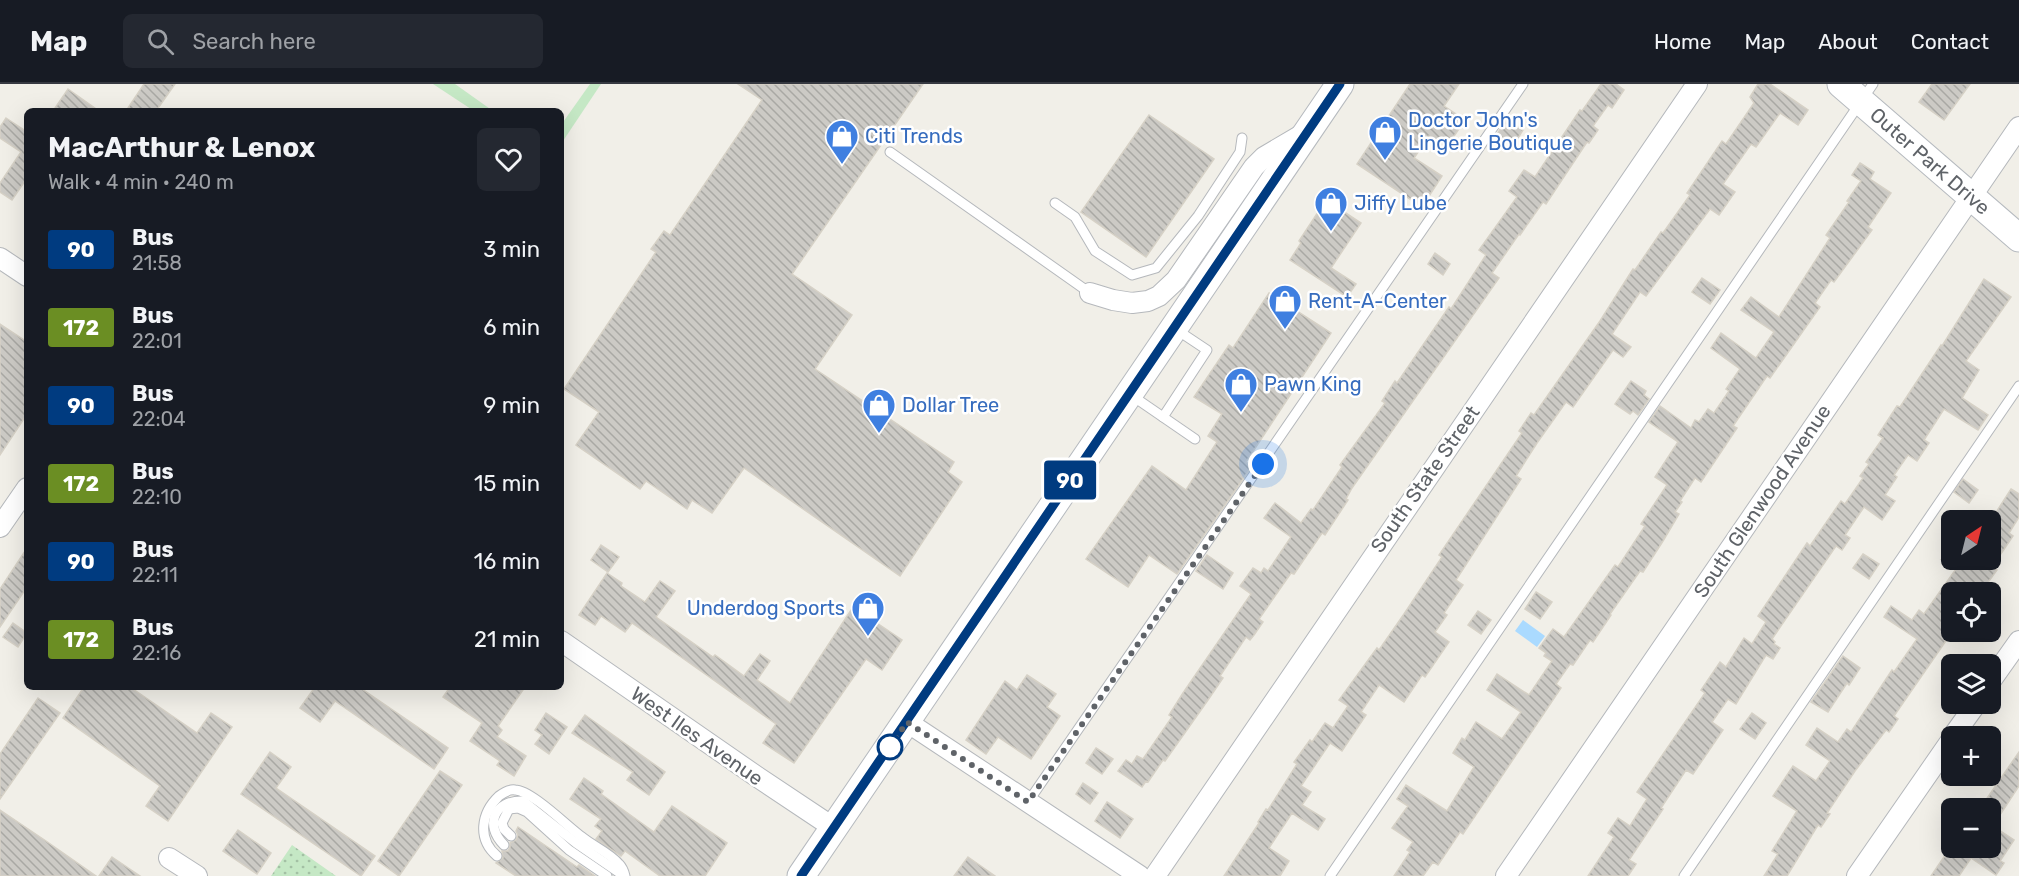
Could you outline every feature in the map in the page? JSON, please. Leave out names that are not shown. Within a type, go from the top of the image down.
[{"type":"main road","points":[[801,876],[1340,84]]},
{"type":"main road","name":"Outer Park Drive","points":[[1858,90],[1971,197],[2019,238]]},
{"type":"street","name":"South State Street","points":[[1155,876],[1697,84]]},
{"type":"street","name":"South Glenwood Avenue","points":[[1506,876],[2019,126]]},
{"type":"street","points":[[1090,293],[1132,303],[1148,301],[1159,296],[1176,280],[1254,167],[1264,157],[1310,129]]},
{"type":"street","points":[[0,258],[24,274]]},
{"type":"street","points":[[0,528],[24,492]]},
{"type":"street","points":[[2001,666],[2019,641]]},
{"type":"street","name":"West Iles Avenue","points":[[564,643],[834,828]]},
{"type":"street","points":[[907,722],[1028,802],[1120,871],[1140,876]]},
{"type":"street","points":[[1857,876],[1941,753]]},
{"type":"street","points":[[169,858],[197,876]]},
{"type":"lane","points":[[1028,802],[1523,84]]},
{"type":"lane","points":[[1330,876],[1858,90]]},
{"type":"lane","points":[[1055,203],[1075,217],[1095,251],[1122,269],[1132,275],[1156,268],[1198,216],[1240,152],[1242,138]]},
{"type":"lane","points":[[890,152],[1090,293]]},
{"type":"lane","points":[[1163,417],[1208,350],[1174,328]]},
{"type":"lane","points":[[1684,876],[2019,386]]},
{"type":"lane","points":[[1129,394],[1195,439]]},
{"type":"lane","points":[[497,856],[491,851],[485,839],[482,826],[492,803],[504,792],[515,789],[528,794],[581,837],[620,864],[625,876]]},
{"type":"lane","points":[[504,845],[497,838],[493,826],[496,813],[503,804],[523,801],[576,843],[625,876]]},
{"type":"lane","points":[[511,836],[502,823],[509,809],[518,808],[526,812],[569,850],[607,876]]},
{"type":"green space","points":[[433,84],[455,84],[489,108],[469,108]]},
{"type":"green space","points":[[590,84],[601,84],[564,140],[564,121]]},
{"type":"green space","points":[[292,845],[336,876],[271,876]]},
{"type":"water","points":[[1523,620],[1545,636],[1537,647],[1515,631]]},
{"type":"building","points":[[144,84],[175,84],[158,108],[128,108]]},
{"type":"building","points":[[738,84],[923,84],[792,274],[852,315],[815,369],[954,462],[948,472],[962,482],[900,576],[744,468],[712,513],[692,500],[687,509],[646,481],[640,489],[576,445],[599,412],[564,389],[656,252],[651,249],[664,231],[670,235],[762,100]]},
{"type":"building","points":[[1410,84],[1459,84],[1444,106],[1465,120],[1446,148],[1429,136],[1414,158],[1442,176],[1422,207],[1357,164]]},
{"type":"building","points":[[1601,84],[1616,84],[1624,90],[1612,108],[1608,105],[1593,126],[1598,130],[1589,143],[1587,142],[1546,204],[1543,202],[1492,273],[1499,278],[1352,488],[1346,499],[1348,500],[1325,535],[1322,533],[1294,574],[1291,573],[1259,619],[1263,622],[1250,640],[1246,637],[1220,676],[1223,678],[1148,782],[1146,781],[1142,787],[1118,771],[1126,760],[1132,764],[1137,756],[1143,759],[1172,717],[1169,715],[1183,693],[1251,594],[1240,586],[1253,568],[1261,573],[1264,568],[1268,571],[1291,537],[1264,518],[1275,503],[1301,523],[1311,509],[1313,510],[1342,467],[1340,465],[1385,403],[1382,401],[1395,381],[1397,383],[1449,307],[1451,309],[1486,255],[1479,250],[1517,197],[1509,191],[1524,170],[1535,177],[1580,110],[1582,111]]},
{"type":"building","points":[[1758,84],[1770,84],[1808,110],[1798,125],[1780,113],[1756,147],[1751,144],[1723,184],[1735,192],[1719,215],[1710,209],[1646,296],[1640,292],[1612,334],[1631,347],[1623,357],[1613,350],[1573,407],[1566,402],[1537,443],[1516,476],[1521,479],[1456,580],[1463,585],[1444,613],[1447,615],[1435,632],[1449,642],[1425,677],[1422,675],[1404,702],[1379,685],[1361,712],[1366,715],[1342,751],[1330,743],[1301,786],[1311,792],[1302,805],[1325,819],[1318,830],[1292,813],[1269,848],[1289,861],[1280,876],[1224,876],[1266,809],[1268,810],[1297,764],[1294,762],[1310,740],[1312,742],[1325,723],[1333,728],[1348,706],[1339,700],[1404,614],[1442,557],[1439,555],[1522,433],[1519,431],[1531,413],[1534,415],[1600,321],[1633,269],[1635,270],[1690,195],[1687,193],[1722,141],[1726,144],[1754,103],[1750,97]]},
{"type":"building","points":[[1932,84],[1970,84],[1944,120],[1919,102]]},
{"type":"building","points":[[68,89],[95,108],[55,108]]},
{"type":"building","points":[[1149,115],[1214,159],[1146,257],[1081,212]]},
{"type":"building","points":[[6,118],[24,130],[24,182],[12,200],[0,192],[0,183],[21,152],[0,138],[0,127]]},
{"type":"building","points":[[1507,119],[1523,130],[1513,146],[1497,134]]},
{"type":"building","points":[[1860,163],[1874,172],[1870,179],[1891,193],[1868,227],[1872,230],[1834,282],[1831,280],[1815,303],[1820,307],[1770,378],[1767,376],[1733,426],[1737,428],[1701,482],[1695,478],[1675,512],[1679,514],[1643,572],[1640,571],[1593,642],[1590,640],[1573,665],[1570,664],[1556,684],[1561,688],[1463,834],[1460,832],[1438,865],[1433,862],[1423,876],[1394,876],[1410,852],[1407,850],[1413,842],[1392,828],[1408,806],[1397,799],[1406,785],[1447,811],[1474,767],[1453,753],[1462,738],[1465,740],[1476,722],[1502,739],[1521,712],[1487,690],[1497,674],[1529,695],[1552,661],[1544,656],[1546,653],[1539,648],[1553,629],[1564,637],[1615,565],[1618,567],[1645,526],[1641,524],[1667,485],[1655,477],[1678,442],[1649,422],[1660,406],[1691,428],[1695,420],[1699,422],[1708,409],[1714,413],[1729,391],[1726,389],[1740,369],[1711,348],[1721,333],[1756,358],[1774,332],[1741,310],[1751,297],[1779,317],[1830,238],[1826,235],[1861,181],[1852,175]]},
{"type":"building","points":[[1326,200],[1361,223],[1331,268],[1356,284],[1347,297],[1290,260],[1301,243],[1299,241]]},
{"type":"building","points":[[1435,253],[1450,264],[1443,275],[1428,264]]},
{"type":"building","points":[[1702,278],[1720,290],[1710,304],[1692,292]]},
{"type":"building","points":[[1984,279],[2011,297],[1966,361],[1979,370],[1962,398],[1988,415],[1978,430],[1944,409],[1924,440],[1929,443],[1917,461],[1908,455],[1894,475],[1897,477],[1885,495],[1895,501],[1882,520],[1864,507],[1845,535],[1850,538],[1842,550],[1836,546],[1772,639],[1774,644],[1780,648],[1773,659],[1766,655],[1736,704],[1728,699],[1712,722],[1723,730],[1693,774],[1686,770],[1661,808],[1663,809],[1629,860],[1636,864],[1628,876],[1588,876],[1614,837],[1608,833],[1618,818],[1630,826],[1647,799],[1637,792],[1705,693],[1701,690],[1720,662],[1726,667],[1744,638],[1752,644],[1766,622],[1758,616],[1807,543],[1810,546],[1841,501],[1845,504],[1863,478],[1860,476],[1869,464],[1866,462],[1883,438],[1878,435],[1942,346]]},
{"type":"building","points":[[1269,293],[1331,333],[1246,462],[1252,466],[1177,574],[1149,555],[1128,587],[1086,559],[1152,466],[1186,490],[1217,442],[1208,436],[1222,414],[1194,397],[1229,345],[1233,348]]},
{"type":"building","points":[[0,324],[24,340],[24,419],[0,455]]},
{"type":"building","points":[[1631,381],[1646,391],[1644,395],[1649,399],[1638,415],[1633,411],[1630,414],[1615,404]]},
{"type":"building","points":[[1963,479],[1978,490],[1969,503],[1954,492]]},
{"type":"building","points":[[2011,489],[2019,494],[2019,517],[2009,533],[2013,536],[2001,554],[2001,510],[1998,510]]},
{"type":"building","points":[[601,545],[619,557],[608,572],[591,560]]},
{"type":"building","points":[[24,553],[24,591],[0,627],[0,589]]},
{"type":"building","points":[[1863,554],[1879,564],[1869,579],[1853,568]]},
{"type":"building","points":[[1207,555],[1233,573],[1223,589],[1196,571]]},
{"type":"building","points":[[1955,570],[1997,570],[1988,582],[1947,582]]},
{"type":"building","points":[[607,573],[622,583],[621,586],[645,602],[660,581],[675,591],[656,617],[744,676],[760,654],[770,661],[757,680],[790,703],[853,607],[902,640],[882,670],[866,659],[794,763],[763,743],[776,724],[632,623],[625,632],[601,616],[595,625],[579,615]]},
{"type":"building","points":[[1941,590],[1941,642],[1945,642],[1894,716],[1898,719],[1889,732],[1886,730],[1855,771],[1827,813],[1830,814],[1821,827],[1818,825],[1787,876],[1764,876],[1778,854],[1772,851],[1797,811],[1773,796],[1793,766],[1816,781],[1830,761],[1806,745],[1817,728],[1838,742],[1847,729],[1851,732],[1892,670],[1894,672],[1917,639],[1884,617],[1891,606],[1912,620],[1919,610],[1924,614]]},
{"type":"building","points":[[1536,592],[1552,602],[1540,619],[1525,609]]},
{"type":"building","points":[[1478,611],[1491,620],[1481,634],[1468,625]]},
{"type":"building","points":[[13,623],[24,631],[24,638],[18,647],[3,637]]},
{"type":"building","points":[[1843,656],[1860,668],[1828,712],[1811,702]]},
{"type":"building","points":[[1027,675],[1056,694],[1047,707],[1060,716],[1031,759],[998,737],[986,754],[966,740],[1005,681],[1017,690]]},
{"type":"building","points":[[82,690],[134,690],[197,733],[211,713],[232,727],[168,821],[146,806],[160,786],[63,718]]},
{"type":"building","points":[[313,690],[363,690],[448,748],[434,769],[335,701],[320,722],[300,708]]},
{"type":"building","points":[[448,690],[523,690],[498,726],[502,730],[497,737],[526,756],[514,776],[497,765],[500,761],[470,741],[482,723],[443,697]]},
{"type":"building","points":[[38,698],[60,713],[0,799],[0,754]]},
{"type":"building","points":[[546,713],[567,727],[549,754],[535,744],[542,735],[535,730]]},
{"type":"building","points":[[1752,713],[1766,723],[1755,739],[1740,729]]},
{"type":"building","points":[[585,715],[665,772],[649,795],[627,780],[633,772],[572,733]]},
{"type":"building","points":[[1096,748],[1113,759],[1102,774],[1086,763]]},
{"type":"building","points":[[270,752],[291,767],[276,788],[375,856],[361,876],[241,794]]},
{"type":"building","points":[[2019,752],[2019,786],[2001,813],[2001,798],[1987,798],[1996,786],[2001,786],[2001,778]]},
{"type":"building","points":[[440,771],[462,785],[399,876],[378,861]]},
{"type":"building","points":[[584,778],[603,791],[601,794],[654,832],[672,806],[727,843],[705,876],[660,876],[625,851],[621,856],[596,839],[602,831],[595,826],[601,819],[570,799]]},
{"type":"building","points":[[1083,783],[1098,793],[1090,804],[1076,794]]},
{"type":"building","points":[[1107,802],[1133,819],[1120,838],[1095,821]]},
{"type":"building","points":[[0,810],[46,841],[96,876],[0,876]]},
{"type":"building","points":[[518,827],[577,867],[579,865],[595,876],[516,876],[496,863],[503,858],[502,851],[508,851],[510,843],[516,840]]},
{"type":"building","points":[[238,830],[271,853],[257,874],[223,851]]},
{"type":"building","points":[[2001,831],[2014,840],[2000,861],[2004,863],[1996,875],[1971,858],[2001,858]]},
{"type":"building","points":[[112,857],[140,876],[99,876]]},
{"type":"building","points":[[968,857],[995,876],[954,876]]},
{"type":"building","points":[[1943,858],[1971,858],[1959,876],[1931,876]]},
{"type":"bus line","name":"90","points":[[801,876],[1340,84]]},
{"type":"place","name":"Doctor John's Lingerie Boutique","points":[[1385,161]]},
{"type":"place","name":"Citi Trends","points":[[842,165]]},
{"type":"place","name":"Jiffy Lube","points":[[1331,232]]},
{"type":"place","name":"Rent-A-Center","points":[[1285,330]]},
{"type":"place","name":"Pawn King","points":[[1241,413]]},
{"type":"place","name":"Dollar Tree","points":[[879,434]]},
{"type":"place","name":"Underdog Sports","points":[[868,637]]},
{"type":"route","points":[[890,747],[907,722],[1028,802],[1263,464]]}]
